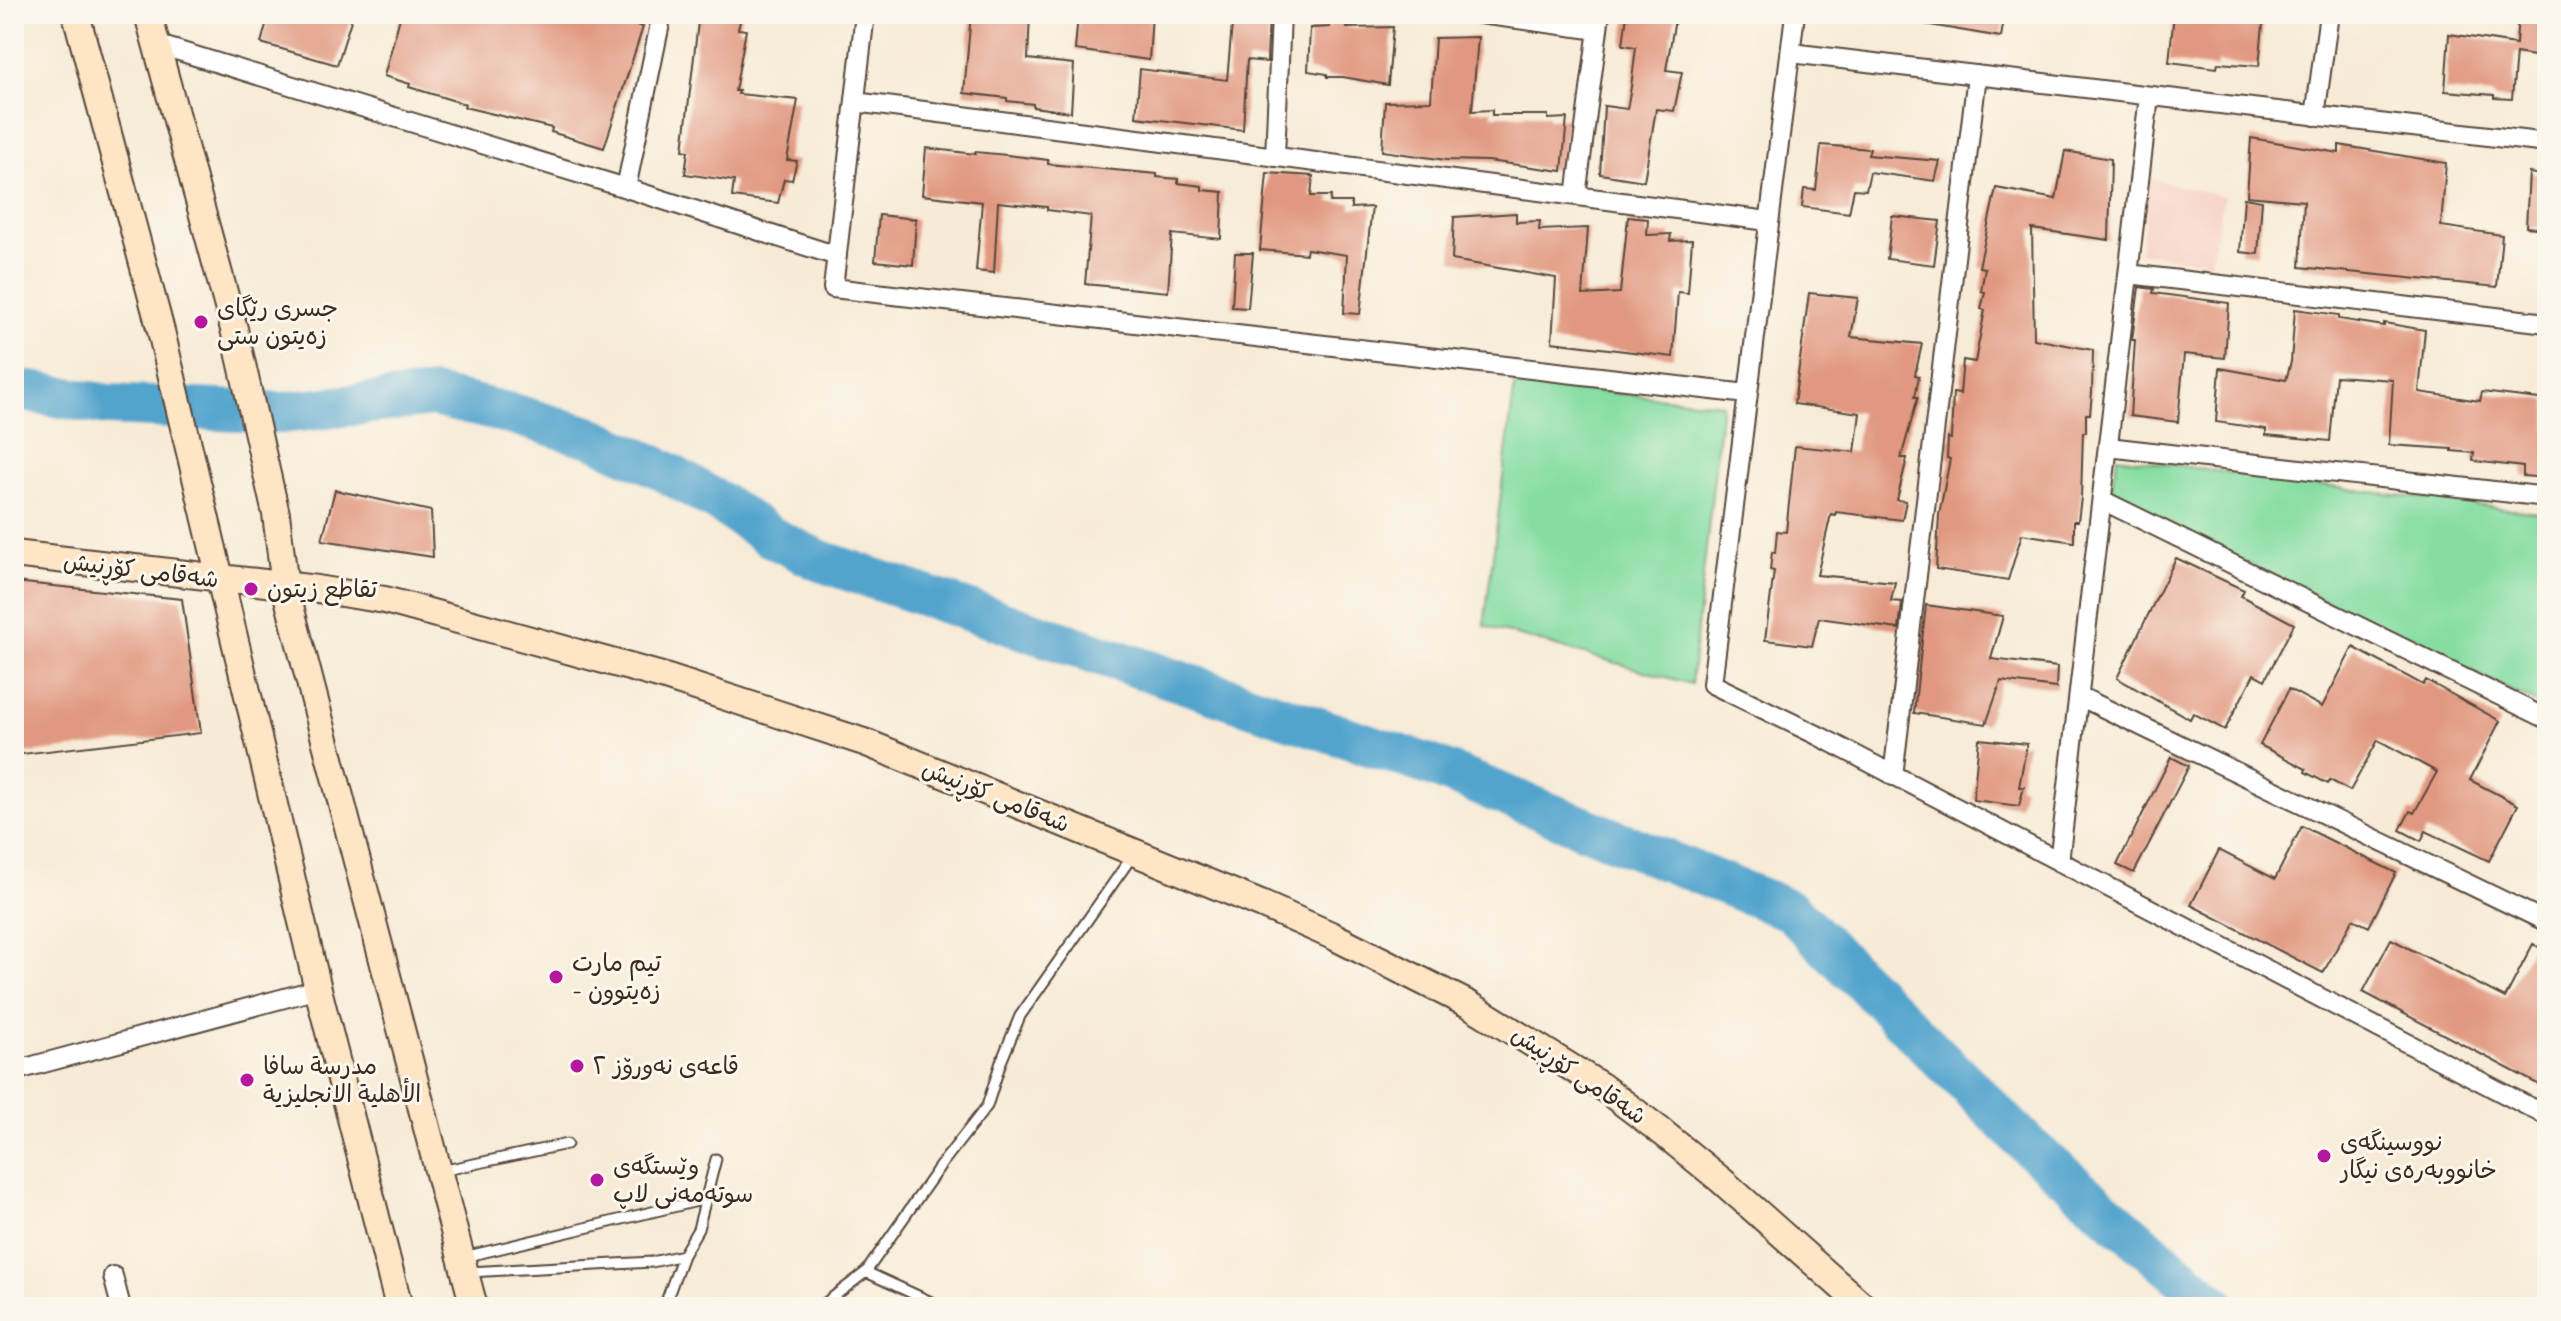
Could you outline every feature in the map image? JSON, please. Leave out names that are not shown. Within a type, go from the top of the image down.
[{"type":"street","points":[[76,14],[161,331],[318,989],[399,1307]]},
{"type":"street","points":[[148,14],[234,329],[276,514],[285,587],[474,1307]]},
{"type":"street","points":[[865,14],[833,288],[1747,394]]},
{"type":"street","points":[[1275,157],[1281,14]]},
{"type":"street","points":[[1480,14],[1599,22],[1576,196]]},
{"type":"street","points":[[1795,14],[1712,684],[1819,736],[2547,1116]]},
{"type":"street","points":[[2315,116],[2329,14]]},
{"type":"street","points":[[626,188],[658,15]]},
{"type":"street","points":[[156,44],[837,256]]},
{"type":"street","points":[[1791,53],[2547,143]]},
{"type":"street","points":[[1893,776],[1977,75]]},
{"type":"street","points":[[2059,862],[2149,96]]},
{"type":"street","points":[[855,102],[1768,221]]},
{"type":"street","points":[[2128,274],[2547,323]]},
{"type":"street","points":[[2108,447],[2547,497]]},
{"type":"street","points":[[2102,500],[2547,719]]},
{"type":"street","name":"شەقامی کۆڕنیش","points":[[14,554],[350,593],[420,608],[692,685],[867,743],[1135,852],[1361,950],[1470,1005],[1536,1044],[1601,1086],[1722,1181],[1850,1302]]},
{"type":"street","points":[[2079,696],[2547,922]]},
{"type":"street","points":[[14,1071],[318,989]]},
{"type":"street","points":[[113,1276],[121,1307]]},
{"type":"lane","points":[[820,1307],[866,1272],[940,1166],[987,1106],[1020,1016],[1135,852]]},
{"type":"lane","points":[[439,1172],[567,1144]]},
{"type":"lane","points":[[664,1307],[683,1255],[698,1229],[716,1159]]},
{"type":"lane","points":[[464,1265],[706,1199]]},
{"type":"lane","points":[[464,1265],[652,1262],[683,1255]]},
{"type":"lane","points":[[866,1272],[942,1307]]},
{"type":"shaded area","points":[[2150,179],[2224,196],[2210,263],[2140,252]]},
{"type":"green space","points":[[1515,383],[1722,404],[1691,684],[1484,626]]},
{"type":"green space","points":[[2117,457],[2547,514],[2547,708],[2110,497]]},
{"type":"building","points":[[269,14],[353,14],[337,65],[261,43]]},
{"type":"building","points":[[401,14],[601,14],[643,27],[604,148],[551,132],[552,128],[464,107],[465,104],[384,76]]},
{"type":"building","points":[[699,14],[742,14],[738,29],[746,30],[735,91],[739,91],[738,94],[798,100],[787,160],[797,161],[792,180],[784,179],[778,203],[732,197],[734,181],[685,174],[688,151],[683,150]]},
{"type":"building","points":[[971,14],[1030,14],[1028,59],[1074,64],[1071,112],[1033,107],[1033,104],[1007,101],[1007,98],[964,93]]},
{"type":"building","points":[[1078,14],[1152,14],[1149,60],[1075,50]]},
{"type":"building","points":[[1233,14],[1269,15],[1267,62],[1247,60],[1243,130],[1136,117],[1140,69],[1227,80]]},
{"type":"building","points":[[1627,14],[1676,14],[1666,70],[1682,72],[1674,111],[1656,109],[1644,181],[1600,174],[1604,106],[1627,109],[1631,87],[1636,47],[1623,45]]},
{"type":"building","points":[[1919,14],[2005,14],[2001,37],[1918,23]]},
{"type":"building","points":[[2174,14],[2264,14],[2259,66],[2218,63],[2217,68],[2169,62]]},
{"type":"building","points":[[2518,14],[2547,14],[2547,58],[2516,53],[2512,99],[2445,91],[2449,34],[2516,44]]},
{"type":"building","points":[[1330,23],[1348,23],[1347,28],[1393,27],[1388,85],[1327,77],[1327,74],[1308,71],[1310,28],[1330,27]]},
{"type":"building","points":[[1478,37],[1472,111],[1492,110],[1492,115],[1567,118],[1562,171],[1382,151],[1385,102],[1431,101],[1435,38]]},
{"type":"building","points":[[2251,138],[2339,153],[2339,145],[2446,163],[2441,226],[2502,235],[2497,287],[2300,267],[2304,201],[2247,196]]},
{"type":"building","points":[[1821,145],[1870,149],[1868,155],[1940,161],[1935,181],[1870,172],[1866,190],[1854,189],[1849,213],[1802,207],[1804,189],[1816,190]]},
{"type":"building","points":[[926,148],[1157,174],[1157,177],[1178,179],[1178,183],[1202,186],[1202,190],[1223,192],[1221,239],[1172,234],[1168,292],[1085,284],[1091,216],[998,202],[994,273],[976,271],[982,202],[922,195]]},
{"type":"building","points":[[2065,151],[2111,159],[2109,240],[2032,229],[2034,339],[2093,350],[2090,414],[2086,414],[2086,432],[2083,432],[2081,498],[2078,521],[2074,521],[2074,542],[2022,534],[2008,580],[1936,569],[1939,515],[1950,459],[1947,458],[1953,393],[1960,394],[1963,360],[1975,362],[1985,310],[1981,309],[1985,292],[1981,291],[1985,268],[1979,267],[1996,188],[2056,199]]},
{"type":"building","points":[[1267,173],[1313,176],[1311,196],[1331,196],[1330,202],[1351,202],[1351,208],[1372,207],[1360,314],[1344,313],[1347,255],[1307,249],[1306,254],[1260,250]]},
{"type":"building","points":[[2529,173],[2547,176],[2547,229],[2526,227]]},
{"type":"building","points":[[2244,198],[2262,201],[2258,254],[2240,252]]},
{"type":"building","points":[[1516,213],[1516,222],[1540,221],[1539,230],[1588,228],[1583,295],[1620,293],[1628,217],[1648,219],[1647,235],[1671,234],[1670,241],[1692,240],[1688,293],[1678,292],[1673,357],[1552,342],[1556,278],[1452,260],[1454,217]]},
{"type":"building","points":[[879,215],[916,219],[913,265],[875,261]]},
{"type":"building","points":[[1892,216],[1940,221],[1934,265],[1887,259]]},
{"type":"building","points":[[1235,253],[1253,253],[1248,308],[1232,307]]},
{"type":"building","points":[[2139,287],[2154,289],[2153,293],[2229,303],[2225,358],[2184,354],[2178,422],[2130,416],[2135,340],[2132,340]]},
{"type":"building","points":[[1809,293],[1858,298],[1851,337],[1922,344],[1915,375],[1919,376],[1915,397],[1918,397],[1901,458],[1907,458],[1897,500],[1906,501],[1902,520],[1836,512],[1835,515],[1831,514],[1817,575],[1895,582],[1891,601],[1902,602],[1899,629],[1819,618],[1812,646],[1765,640],[1774,571],[1770,570],[1772,552],[1775,553],[1777,531],[1786,532],[1795,446],[1855,452],[1860,413],[1794,404]]},
{"type":"building","points":[[2295,309],[2339,315],[2339,319],[2425,330],[2419,392],[2480,401],[2482,392],[2547,400],[2547,478],[2523,476],[2523,467],[2473,461],[2474,453],[2389,445],[2393,380],[2336,376],[2330,441],[2266,435],[2266,429],[2216,422],[2220,368],[2286,380],[2291,362]]},
{"type":"building","points":[[335,490],[431,511],[433,557],[322,540]]},
{"type":"building","points":[[2176,558],[2244,590],[2241,596],[2294,624],[2265,680],[2254,674],[2225,730],[2193,713],[2190,719],[2117,678]]},
{"type":"building","points":[[14,582],[182,599],[201,733],[14,755]]},
{"type":"building","points":[[1926,605],[2003,616],[1991,659],[2057,667],[2056,688],[2001,681],[1986,724],[1914,713]]},
{"type":"building","points":[[2353,647],[2423,685],[2426,680],[2500,721],[2470,780],[2518,805],[2489,861],[2426,831],[2421,841],[2400,830],[2410,811],[2414,813],[2437,772],[2378,740],[2350,791],[2330,780],[2328,784],[2260,745],[2289,689],[2322,707]]},
{"type":"building","points":[[1979,739],[2027,744],[2019,787],[2024,787],[2019,806],[1973,800]]},
{"type":"building","points":[[2171,757],[2189,766],[2134,873],[2117,865]]},
{"type":"building","points":[[2302,826],[2396,873],[2369,927],[2353,919],[2323,973],[2191,905],[2219,850],[2275,879]]},
{"type":"building","points":[[2391,939],[2505,998],[2533,944],[2547,952],[2547,1089],[2363,992]]},
{"type":"waterway","points":[[14,389],[108,405],[282,413],[433,396],[516,415],[596,439],[659,468],[771,537],[818,560],[1435,767],[1791,911],[2031,1148],[2217,1307]]},
{"type":"place","name":"جسری رێگای زەیتون ستی","points":[[201,322]]},
{"type":"place","name":"تقاطع زيتون","points":[[251,589]]},
{"type":"place","name":"تیم مارت - زەیتوون","points":[[556,977]]},
{"type":"place","name":"قاعەی نەورۆز ٢","points":[[577,1066]]},
{"type":"place","name":"مدرسة سافا الأهلية الانجليزية","points":[[247,1080]]},
{"type":"place","name":"نووسینگەی خانووبەرەی نیگار","points":[[2324,1156]]},
{"type":"place","name":"وێستگەی سوتەمەنی لاپ","points":[[597,1180]]}]
